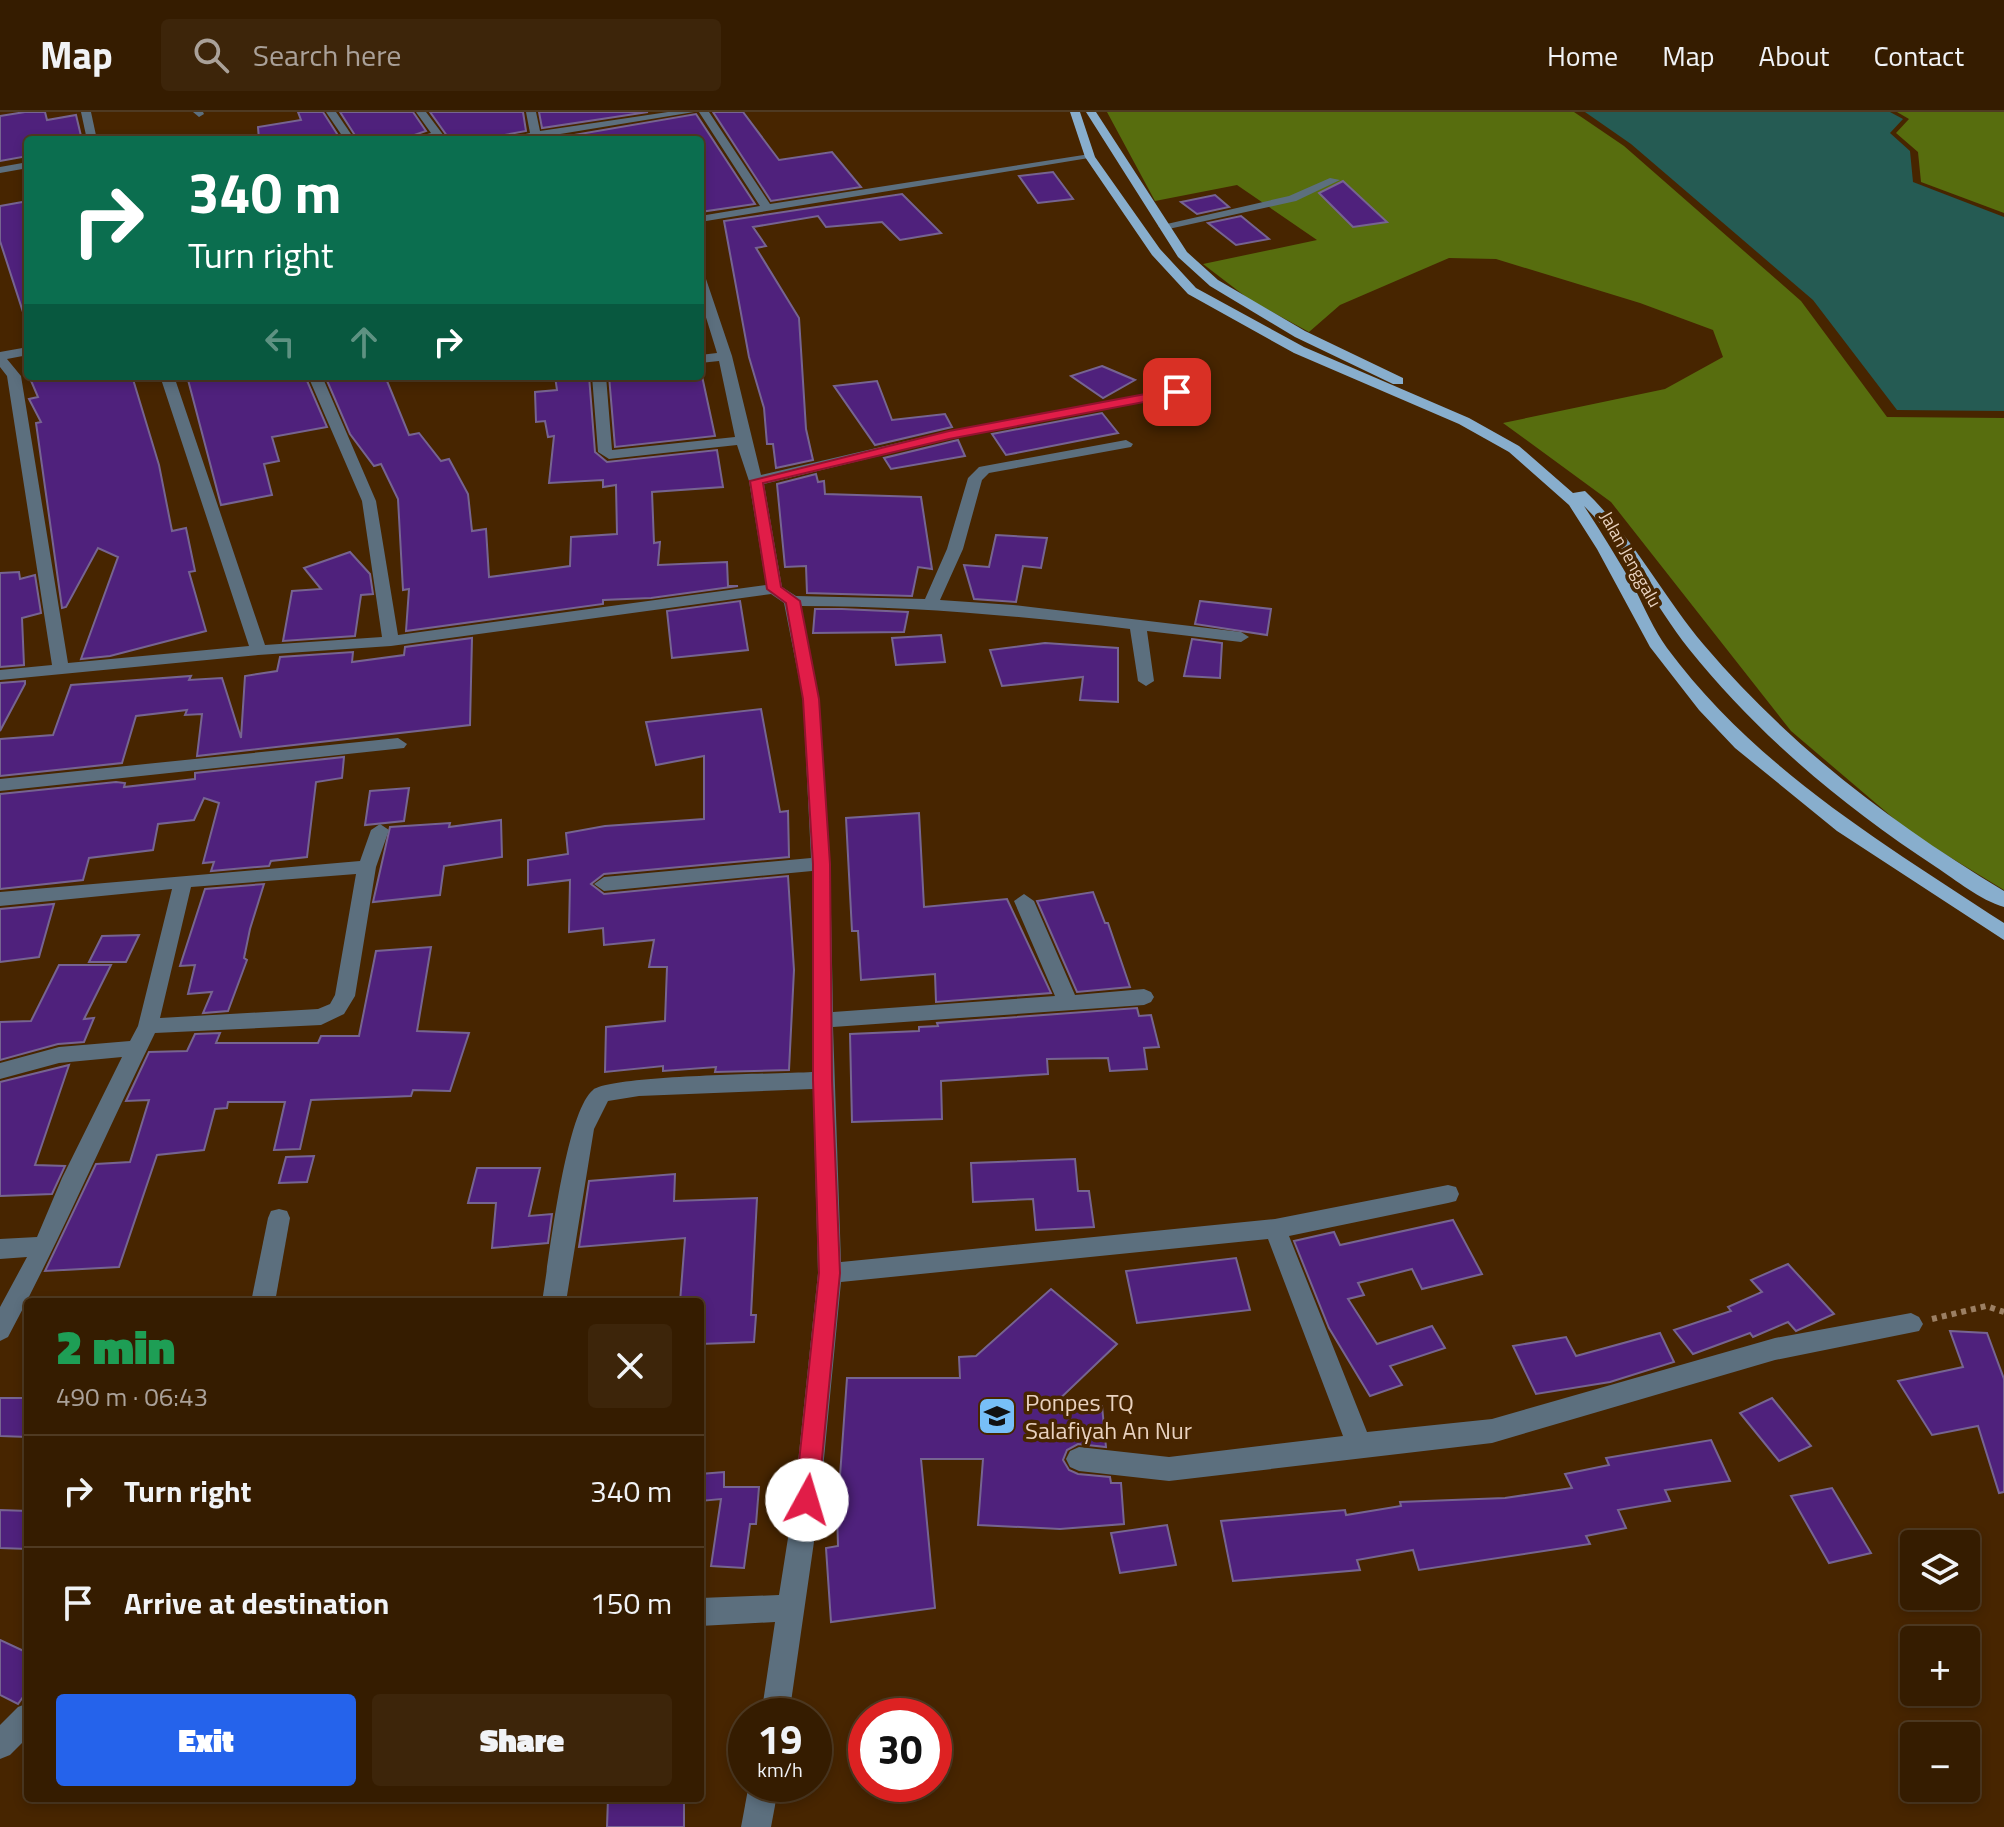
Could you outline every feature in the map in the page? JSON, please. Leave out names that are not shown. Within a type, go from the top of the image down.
[{"type":"main road","name":"Jalan Jenggalu","points":[[1075,112],[1090,157],[1156,252],[1192,291],[1299,350],[1507,439]]},
{"type":"main road","name":"Jalan Jenggalu","points":[[1091,112],[1182,254],[1214,283],[1246,305],[1507,439],[1580,501],[1694,644],[1790,749],[1855,805],[1923,852],[2004,900]]},
{"type":"main road","name":"Jalan Jenggalu","points":[[1580,501],[1658,647],[1705,706],[1741,744],[1844,827],[2004,933]]},
{"type":"street","points":[[86,112],[91,136]]},
{"type":"street","points":[[331,112],[347,136]]},
{"type":"street","points":[[421,112],[439,136]]},
{"type":"street","points":[[531,112],[535,136]]},
{"type":"street","points":[[613,112],[619,128]]},
{"type":"street","points":[[544,136],[619,128],[689,112]]},
{"type":"street","points":[[704,112],[766,207]]},
{"type":"street","points":[[704,218],[1090,157]]},
{"type":"street","points":[[0,170],[24,166]]},
{"type":"street","points":[[1164,226],[1292,199],[1334,180]]},
{"type":"street","points":[[704,291],[725,356],[743,440],[756,481],[774,589]]},
{"type":"street","points":[[24,352],[0,357],[14,376],[61,670]]},
{"type":"street","points":[[704,359],[725,356]]},
{"type":"street","points":[[168,380],[224,536],[258,650]]},
{"type":"street","points":[[317,380],[369,501],[391,641]]},
{"type":"street","points":[[599,380],[605,452],[609,455],[743,440]]},
{"type":"street","points":[[756,481],[918,442],[1177,392]]},
{"type":"street","points":[[930,605],[955,549],[975,478],[984,470],[1126,444]]},
{"type":"street","points":[[0,675],[258,650],[391,641],[774,589],[792,601],[1013,610],[1241,637]]},
{"type":"street","points":[[778,1698],[807,1500],[830,1273],[823,1080],[821,864],[811,699],[792,601]]},
{"type":"street","points":[[1138,625],[1146,681]]},
{"type":"street","points":[[0,785],[398,744]]},
{"type":"street","points":[[148,1026],[321,1017],[337,1009],[345,996],[367,867],[380,830]]},
{"type":"street","points":[[604,884],[821,864]]},
{"type":"street","points":[[0,899],[367,867]]},
{"type":"street","points":[[0,1330],[45,1246],[73,1178],[148,1026],[183,881]]},
{"type":"street","points":[[1024,901],[1061,981],[1067,1003]]},
{"type":"street","points":[[824,1020],[1144,997]]},
{"type":"street","points":[[0,1071],[59,1055],[137,1048]]},
{"type":"street","points":[[555,1298],[583,1129],[592,1106],[602,1094],[639,1088],[823,1080]]},
{"type":"street","points":[[830,1273],[1275,1229],[1448,1194]]},
{"type":"street","points":[[264,1298],[279,1218]]},
{"type":"street","points":[[1275,1229],[1359,1445]]},
{"type":"street","points":[[0,1249],[45,1246]]},
{"type":"street","points":[[1079,1459],[1169,1469],[1492,1431],[1745,1357],[1911,1324]]},
{"type":"street","points":[[704,1612],[791,1608]]},
{"type":"street","points":[[0,1745],[24,1721]]},
{"type":"street","points":[[756,1827],[761,1802]]},
{"type":"path","points":[[1911,1324],[1986,1306],[2004,1312]]},
{"type":"green space","points":[[1107,112],[1574,112],[1624,146],[1801,301],[1887,417],[2004,418],[2004,890],[1912,834],[1791,731],[1611,502],[1503,423],[1665,389],[1723,357],[1713,330],[1640,303],[1496,259],[1449,258],[1340,305],[1309,332],[1250,300],[1203,264],[1317,240],[1237,185],[1155,201]]},
{"type":"green space","points":[[1897,112],[2004,112],[2004,213],[1921,182],[1918,152],[1896,133],[1909,119]]},
{"type":"water","points":[[1585,112],[1890,112],[1903,119],[1890,133],[1910,151],[1913,182],[2004,217],[2004,411],[1897,410],[1813,300],[1631,144]]},
{"type":"building","points":[[45,112],[47,120],[76,115],[81,136],[24,136],[24,157],[0,161],[0,116]]},
{"type":"building","points":[[298,112],[323,112],[338,136],[259,136],[258,127],[301,120]]},
{"type":"building","points":[[340,112],[413,112],[426,131],[412,136],[355,136]]},
{"type":"building","points":[[430,112],[523,112],[526,131],[499,136],[447,136]]},
{"type":"building","points":[[539,112],[648,112],[542,128]]},
{"type":"building","points":[[713,112],[743,112],[779,160],[832,152],[861,187],[771,201]]},
{"type":"building","points":[[696,114],[755,204],[704,211],[704,136],[568,136]]},
{"type":"building","points":[[1053,172],[1073,199],[1038,203],[1019,176]]},
{"type":"building","points":[[1343,181],[1387,222],[1353,227],[1319,193]]},
{"type":"building","points":[[902,194],[941,233],[900,240],[882,222],[826,227],[818,216],[753,227],[766,246],[756,248],[799,318],[806,429],[813,460],[776,468],[773,444],[767,444],[764,408],[749,357],[724,221]]},
{"type":"building","points":[[1215,195],[1229,207],[1197,214],[1181,202]]},
{"type":"building","points":[[24,202],[24,312],[0,241],[0,206]]},
{"type":"building","points":[[1241,216],[1269,239],[1236,245],[1208,223]]},
{"type":"building","points":[[1102,366],[1135,380],[1103,398],[1071,376]]},
{"type":"building","points":[[31,380],[133,380],[159,465],[172,531],[186,528],[195,571],[189,572],[206,631],[110,656],[81,659],[118,557],[98,548],[66,607],[62,608],[36,423],[41,422],[29,399],[38,397]]},
{"type":"building","points":[[188,380],[307,380],[327,427],[272,437],[279,461],[264,464],[272,495],[221,505]]},
{"type":"building","points":[[327,380],[387,380],[409,435],[419,433],[441,461],[449,459],[468,494],[472,531],[486,529],[489,577],[570,566],[571,537],[617,534],[616,485],[603,487],[603,480],[549,483],[554,436],[548,437],[545,421],[536,422],[535,392],[557,390],[556,380],[589,380],[595,452],[607,462],[717,450],[723,487],[652,492],[654,543],[660,542],[658,565],[727,562],[728,586],[738,586],[651,598],[603,600],[603,604],[406,631],[409,589],[403,590],[398,499],[381,464],[374,466],[350,434]]},
{"type":"building","points":[[609,380],[703,380],[715,436],[615,447]]},
{"type":"building","points":[[877,381],[892,420],[945,414],[952,427],[875,445],[834,386]]},
{"type":"building","points":[[1102,413],[1118,433],[1006,455],[992,434]]},
{"type":"building","points":[[958,440],[965,456],[891,469],[884,458]]},
{"type":"building","points":[[816,474],[818,482],[824,481],[825,494],[921,497],[932,569],[918,567],[912,596],[807,593],[806,566],[785,567],[777,484]]},
{"type":"building","points":[[996,535],[1047,538],[1041,568],[1023,566],[1016,602],[974,599],[964,565],[989,567]]},
{"type":"building","points":[[350,552],[370,574],[373,594],[361,595],[355,636],[283,641],[292,591],[321,589],[304,568]]},
{"type":"building","points":[[19,572],[20,579],[35,575],[41,613],[22,618],[24,665],[0,667],[0,573]]},
{"type":"building","points":[[740,601],[748,650],[672,658],[667,611]]},
{"type":"building","points":[[1200,601],[1271,609],[1267,635],[1195,624]]},
{"type":"building","points":[[815,609],[908,612],[904,632],[813,633]]},
{"type":"building","points":[[941,635],[945,662],[896,665],[892,638]]},
{"type":"building","points":[[472,638],[470,725],[197,756],[202,714],[185,715],[187,710],[136,716],[122,763],[0,776],[0,739],[53,735],[71,685],[191,676],[189,680],[222,678],[241,738],[245,676],[277,671],[280,657],[353,652],[352,662],[404,655],[405,647]]},
{"type":"building","points":[[1192,639],[1222,643],[1220,678],[1184,676]]},
{"type":"building","points":[[1045,643],[1118,648],[1118,702],[1080,700],[1083,677],[1002,686],[990,650]]},
{"type":"building","points":[[25,681],[25,684],[0,731],[0,683]]},
{"type":"building","points":[[761,709],[780,812],[788,811],[789,857],[604,874],[591,884],[604,894],[788,876],[794,970],[789,1070],[715,1072],[716,1067],[663,1071],[663,1066],[605,1072],[606,1027],[665,1021],[667,967],[649,967],[654,940],[604,945],[603,928],[569,932],[570,880],[528,885],[528,860],[568,854],[566,833],[605,826],[704,819],[704,756],[656,765],[646,722]]},
{"type":"building","points":[[344,757],[342,778],[316,782],[307,857],[271,861],[269,866],[211,871],[214,862],[203,863],[219,803],[204,798],[194,820],[158,824],[153,850],[89,858],[83,880],[0,889],[0,794],[116,782],[125,783],[124,787],[195,779],[195,773]]},
{"type":"building","points":[[409,788],[404,821],[365,825],[370,791]]},
{"type":"building","points":[[919,813],[924,907],[1007,899],[1051,993],[936,1002],[935,974],[861,980],[858,931],[852,931],[846,818]]},
{"type":"building","points":[[501,820],[502,857],[444,866],[440,895],[373,902],[390,827],[450,823],[449,827]]},
{"type":"building","points":[[264,884],[250,929],[244,958],[247,960],[228,1011],[203,1013],[212,992],[188,994],[195,965],[180,966],[205,889]]},
{"type":"building","points":[[1093,892],[1105,923],[1108,923],[1130,987],[1077,992],[1037,901]]},
{"type":"building","points":[[54,904],[39,957],[0,962],[0,909]]},
{"type":"building","points":[[139,935],[126,962],[89,962],[102,936]]},
{"type":"building","points":[[431,947],[417,1031],[469,1033],[450,1091],[413,1090],[411,1096],[311,1100],[300,1149],[274,1150],[285,1102],[228,1102],[227,1108],[215,1109],[204,1150],[157,1155],[119,1267],[45,1271],[96,1164],[130,1162],[149,1100],[126,1101],[149,1052],[187,1051],[195,1034],[220,1033],[216,1043],[318,1043],[321,1036],[359,1036],[376,951]]},
{"type":"building","points":[[59,965],[111,965],[84,1019],[94,1018],[84,1042],[58,1044],[0,1060],[0,1022],[31,1021]]},
{"type":"building","points":[[1137,1008],[1139,1016],[1151,1015],[1159,1047],[1144,1048],[1147,1069],[1110,1071],[1108,1058],[1047,1059],[1048,1074],[941,1081],[942,1119],[852,1122],[850,1034],[919,1031],[919,1027],[938,1026],[937,1023]]},
{"type":"building","points":[[69,1065],[35,1165],[65,1166],[52,1194],[0,1196],[0,1082]]},
{"type":"building","points":[[314,1156],[307,1182],[279,1183],[286,1157]]},
{"type":"building","points":[[1075,1159],[1078,1191],[1089,1191],[1094,1227],[1036,1230],[1033,1199],[973,1202],[971,1163]]},
{"type":"building","points":[[477,1168],[540,1168],[529,1216],[552,1214],[548,1243],[492,1248],[496,1203],[468,1203]]},
{"type":"building","points":[[675,1174],[674,1201],[757,1198],[751,1315],[756,1315],[754,1342],[704,1344],[704,1298],[680,1298],[685,1238],[579,1247],[589,1181]]},
{"type":"building","points":[[1453,1220],[1482,1274],[1422,1289],[1412,1269],[1358,1283],[1364,1295],[1348,1299],[1377,1344],[1432,1326],[1445,1348],[1390,1366],[1402,1385],[1370,1396],[1329,1328],[1294,1241],[1334,1232],[1340,1245]]},
{"type":"building","points":[[1236,1258],[1250,1310],[1137,1323],[1126,1271]]},
{"type":"building","points":[[1788,1264],[1834,1314],[1796,1331],[1788,1322],[1753,1337],[1750,1333],[1693,1354],[1674,1330],[1731,1311],[1728,1307],[1762,1292],[1751,1280]]},
{"type":"building","points":[[1051,1289],[1117,1344],[1049,1409],[1102,1406],[1106,1447],[1078,1444],[1067,1450],[1063,1460],[1069,1470],[1078,1474],[1110,1477],[1111,1483],[1121,1483],[1124,1524],[1060,1529],[978,1525],[983,1459],[921,1459],[935,1608],[831,1622],[826,1548],[838,1546],[836,1476],[840,1476],[847,1378],[960,1378],[959,1357],[976,1356]]},
{"type":"building","points":[[1950,1331],[1987,1333],[2004,1379],[2004,1492],[1999,1493],[1978,1426],[1932,1435],[1898,1381],[1963,1367]]},
{"type":"building","points":[[1660,1333],[1674,1362],[1610,1382],[1536,1394],[1513,1346],[1566,1337],[1576,1356]]},
{"type":"building","points":[[0,1398],[24,1398],[24,1437],[0,1436]]},
{"type":"building","points":[[1772,1398],[1811,1446],[1779,1461],[1740,1413]]},
{"type":"building","points":[[1711,1440],[1730,1481],[1665,1490],[1670,1501],[1618,1510],[1626,1528],[1586,1536],[1590,1544],[1419,1570],[1413,1550],[1357,1560],[1360,1570],[1233,1581],[1221,1521],[1345,1510],[1346,1515],[1401,1506],[1400,1502],[1505,1498],[1572,1488],[1565,1474],[1609,1465],[1606,1458]]},
{"type":"building","points":[[724,1472],[724,1487],[759,1487],[756,1524],[750,1524],[744,1568],[711,1566],[721,1499],[704,1501],[704,1474]]},
{"type":"building","points":[[1832,1488],[1871,1553],[1829,1563],[1791,1496]]},
{"type":"building","points":[[0,1510],[24,1511],[24,1549],[0,1548]]},
{"type":"building","points":[[1167,1525],[1176,1565],[1120,1573],[1111,1533]]},
{"type":"building","points":[[0,1640],[24,1651],[24,1696],[18,1704],[0,1695]]},
{"type":"building","points":[[608,1802],[684,1802],[684,1827],[607,1827]]},
{"type":"place","name":"Ponpes TQ Salafiyah An Nur","points":[[997,1416]]},
{"type":"route","points":[[807,1500],[830,1273],[823,1080],[821,864],[811,699],[792,601],[774,589],[756,481],[949,435],[1177,392]]}]
